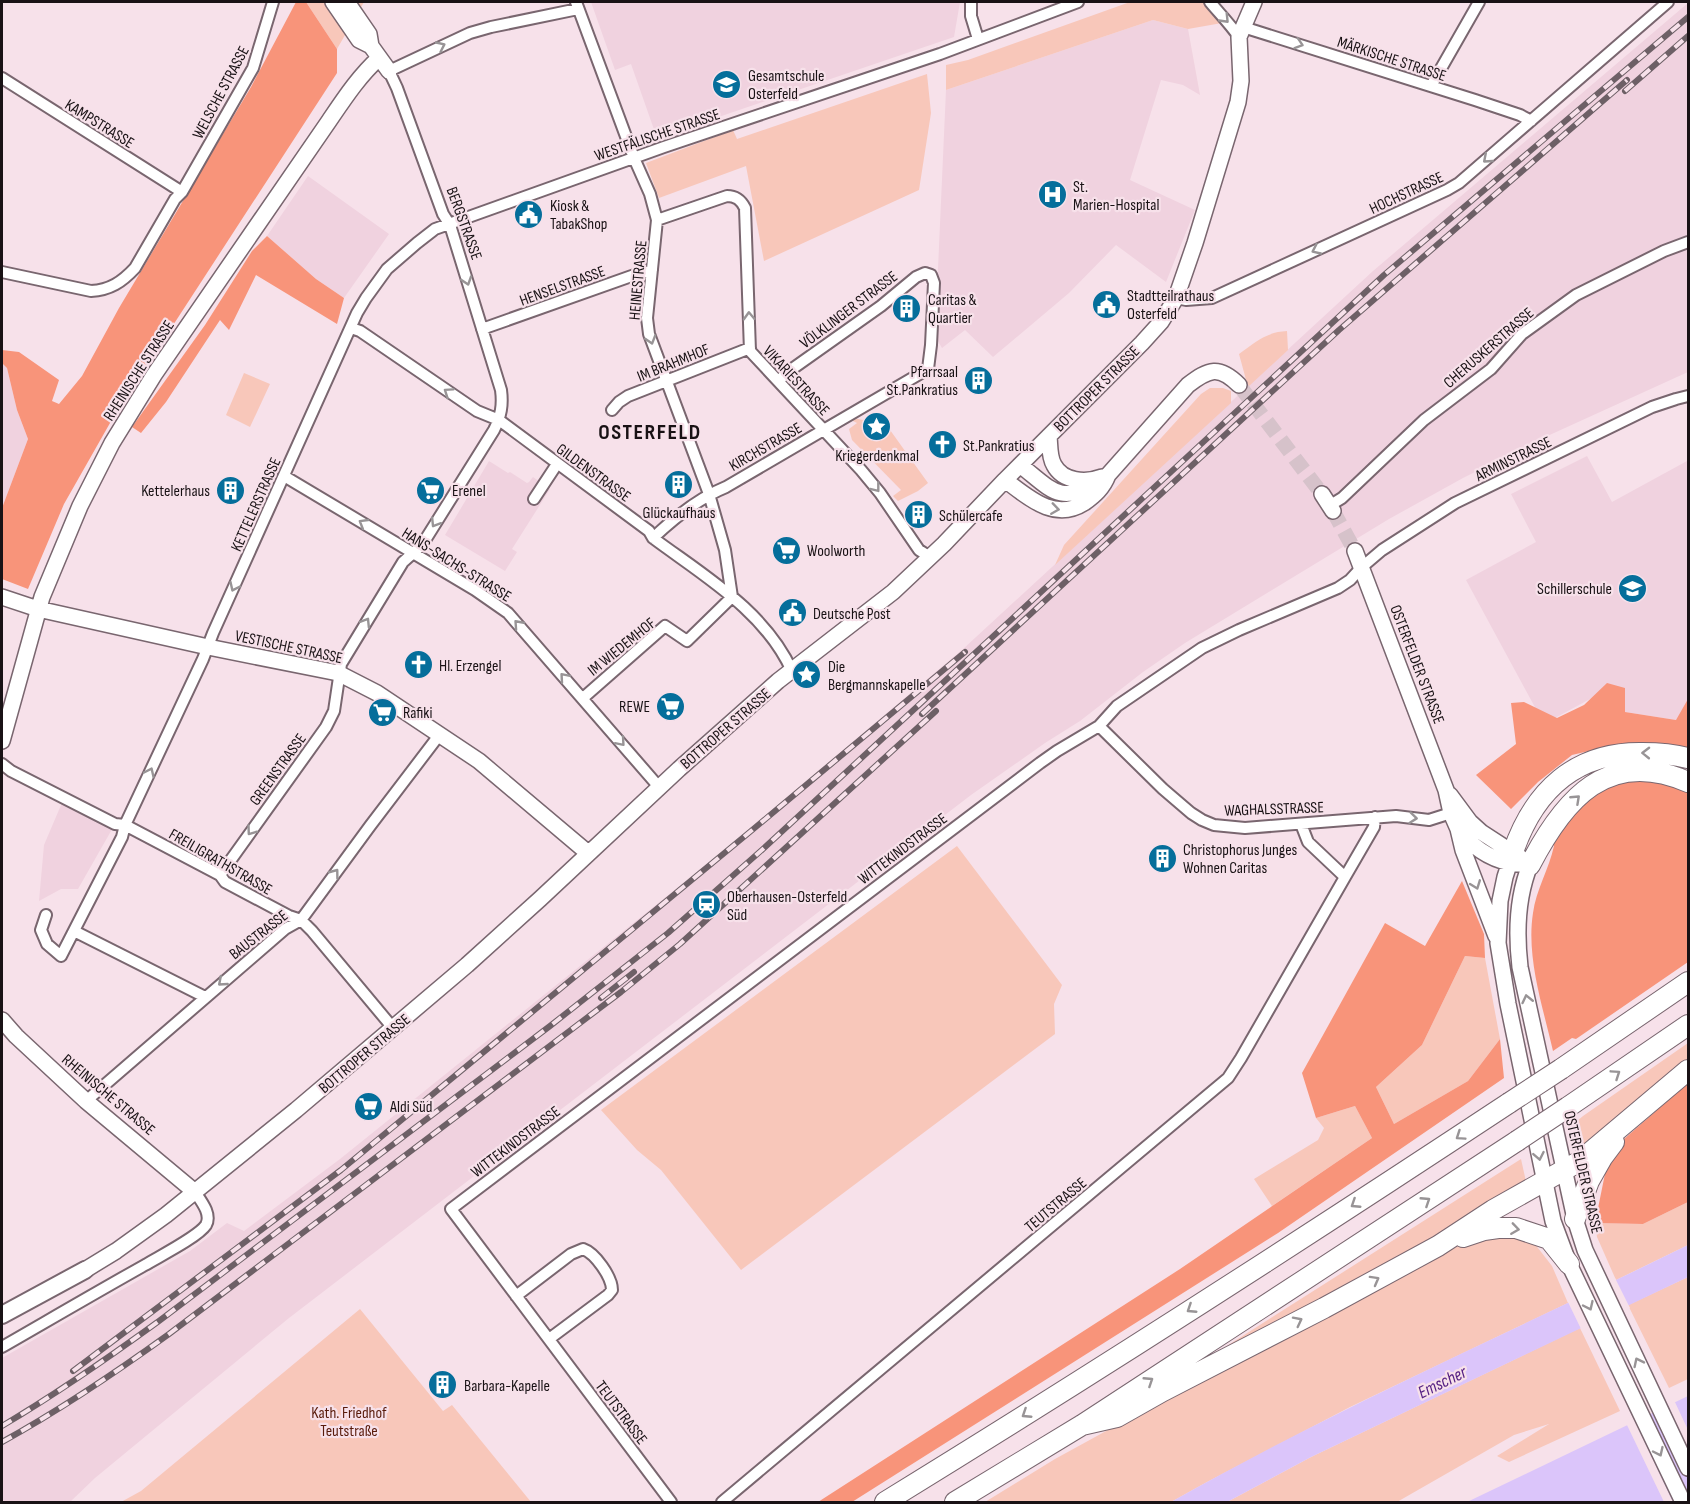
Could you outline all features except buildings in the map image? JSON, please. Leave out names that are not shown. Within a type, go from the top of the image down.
[{"type":"highway","points":[[1511,858],[1520,831],[1534,808],[1550,788],[1576,768],[1617,753],[1661,753],[1689,758]]},
{"type":"highway","points":[[1530,865],[1559,816],[1580,794],[1603,778],[1631,771],[1653,772],[1689,782]]},
{"type":"highway","points":[[1652,1007],[1664,987],[1689,969]]},
{"type":"highway","points":[[885,1503],[1374,1192],[1689,982]]},
{"type":"highway","points":[[955,1503],[1082,1425],[1517,1141],[1689,1025]]},
{"type":"highway","points":[[1082,1425],[1117,1417],[1438,1246],[1492,1210],[1580,1161],[1689,1070]]},
{"type":"highway","points":[[1575,1219],[1589,1181],[1602,1158],[1630,1120]]},
{"type":"highway","points":[[1438,1246],[1484,1230],[1516,1228],[1549,1239],[1571,1268]]},
{"type":"main road","name":"BERGSTRASSE","points":[[333,2],[359,40],[375,52]]},
{"type":"main road","name":"BERGSTRASSE","points":[[347,2],[369,34],[375,52],[388,71]]},
{"type":"main road","name":"BOTTROPER STRASSE","points":[[2,1315],[85,1270],[141,1233],[195,1192],[393,1028],[505,931],[659,788],[792,671],[884,599],[930,557],[1142,343],[1161,321],[1176,298],[1195,243],[1238,102],[1241,81],[1241,32],[1254,2]]},
{"type":"main road","name":"RHEINISCHE STRASSE","points":[[2,741],[39,609],[61,550],[80,506],[124,423],[329,121],[368,68],[375,52]]},
{"type":"main road","points":[[1020,465],[1050,489],[1063,494],[1078,493],[1099,483],[1108,475],[1188,386],[1197,379],[1211,372],[1222,372],[1232,377],[1239,385]]},
{"type":"main road","points":[[1048,436],[1051,458],[1058,471],[1077,480],[1097,479],[1108,475]]},
{"type":"main road","points":[[1005,480],[1040,506],[1059,511],[1081,505],[1093,497],[1100,490],[1108,475]]},
{"type":"main road","name":"OSTERFELDER STRASSE","points":[[1355,551],[1446,790],[1463,850],[1498,943],[1553,1221],[1571,1268],[1683,1503]]},
{"type":"main road","name":"VESTISCHE STRASSE","points":[[2,597],[39,609],[338,673],[377,693],[491,769],[588,853]]},
{"type":"main road","name":"OSTERFELDER STRASSE","points":[[1446,790],[1470,822],[1481,832],[1511,858],[1530,865],[1519,910],[1520,959],[1581,1242],[1689,1468]]},
{"type":"main road","name":"OSTERFELDER STRASSE","points":[[1458,829],[1469,842],[1499,861],[1511,858]]},
{"type":"main road","name":"OSTERFELDER STRASSE","points":[[1498,943],[1500,901],[1511,858]]},
{"type":"main road","name":"RHEINISCHE STRASSE","points":[[2,1020],[86,1101],[195,1192]]},
{"type":"street","name":"WELSCHE STRASSE","points":[[2,272],[91,291],[117,285],[127,278],[175,199],[182,192],[253,68],[273,2]]},
{"type":"street","points":[[971,2],[971,16],[978,39]]},
{"type":"street","name":"WESTFÄLISCHE STRASSE","points":[[450,225],[634,158],[940,54],[1078,2]]},
{"type":"street","points":[[1210,2],[1241,32]]},
{"type":"street","points":[[1431,86],[1479,2]]},
{"type":"street","name":"HOCHSTRASSE","points":[[1176,298],[1186,300],[1212,298],[1459,183],[1668,2]]},
{"type":"street","points":[[388,71],[470,33],[577,5]]},
{"type":"street","name":"HEINESTRASSE","points":[[577,5],[634,158],[650,194],[657,220],[648,328],[650,340],[709,494],[725,550],[732,597]]},
{"type":"street","name":"MÄRKISCHE STRASSE","points":[[1241,32],[1431,86],[1520,115],[1531,121]]},
{"type":"street","name":"BERGSTRASSE","points":[[388,71],[443,214],[450,225],[501,390],[503,403],[499,420]]},
{"type":"street","name":"KAMPSTRASSE","points":[[2,78],[182,192]]},
{"type":"street","name":"VIKARIESTRASSE","points":[[657,220],[727,196],[736,197],[742,202],[745,208],[750,348],[753,355],[841,448],[880,493],[919,550],[930,557]]},
{"type":"street","name":"KETTELERSTRASSE","points":[[46,915],[41,930],[47,944],[61,956],[122,837],[125,825],[366,298],[387,269],[435,230],[450,225]]},
{"type":"street","name":"CHERUSKERSTRASSE","points":[[1328,504],[1342,498],[1424,420],[1491,369],[1522,334],[1576,295],[1664,251],[1689,242]]},
{"type":"street","name":"HENSELSTRASSE","points":[[482,329],[652,270]]},
{"type":"street","name":"VÖLKLINGER STRASSE","points":[[779,381],[785,374],[881,306],[916,276],[928,273],[934,283]]},
{"type":"street","name":"KIRCHSTRASSE","points":[[653,538],[709,494],[928,369],[934,283]]},
{"type":"street","name":"GILDENSTRASSE","points":[[351,328],[360,331],[477,411],[499,420],[649,531],[653,538],[741,604],[776,644],[792,671]]},
{"type":"street","name":"IM BRAHMHOF","points":[[612,410],[628,396],[750,348]]},
{"type":"street","name":"ARMINSTRASSE","points":[[1362,567],[1382,550],[1430,518],[1480,490],[1652,407],[1689,396]]},
{"type":"street","points":[[338,673],[340,664],[403,562],[422,545],[499,420]]},
{"type":"street","points":[[534,499],[557,464]]},
{"type":"street","name":"HANS-SACHS-STRASSE","points":[[284,476],[485,597],[514,619],[659,788]]},
{"type":"street","name":"WITTEKINDSTRASSE","points":[[451,1209],[1040,763],[1099,726],[1118,706],[1202,648],[1338,588],[1356,575],[1362,567]]},
{"type":"street","name":"IM WIEDEMHOF","points":[[583,698],[665,626],[687,641],[732,597]]},
{"type":"street","name":"GREENSTRASSE","points":[[220,875],[326,728],[334,711],[339,683],[338,673]]},
{"type":"street","name":"WAGHALSSTRASSE","points":[[1099,726],[1163,789],[1191,813],[1214,825],[1229,827],[1301,824],[1396,816],[1428,820],[1451,813]]},
{"type":"street","name":"BAUSTRASSE","points":[[86,1101],[285,929],[301,920],[440,735]]},
{"type":"street","name":"FREILIGRATHSTRASSE","points":[[2,764],[11,771],[115,824],[125,825],[220,875],[225,882],[301,920],[393,1028]]},
{"type":"street","name":"TEUTSTRASSE","points":[[722,1503],[1228,1078],[1374,827],[1375,817]]},
{"type":"street","points":[[1301,824],[1308,842],[1345,877]]},
{"type":"street","points":[[74,931],[205,997]]},
{"type":"street","points":[[2,1347],[198,1233],[205,1226],[208,1218],[203,1203],[195,1192]]},
{"type":"street","name":"TEUTSTRASSE","points":[[451,1209],[670,1503]]},
{"type":"street","points":[[516,1296],[571,1254],[583,1249],[591,1253],[610,1279],[612,1290],[549,1339]]},
{"type":"shaded area","points":[[296,2],[306,2],[337,49],[337,73],[114,416],[64,504],[28,589],[2,579],[2,508],[28,439],[17,410],[7,368],[2,363],[2,350],[19,352],[59,380],[52,401],[59,404],[82,376],[119,308],[251,87]]},
{"type":"shaded area","name":"Gesamtschule Osterfeld","points":[[591,2],[960,2],[954,37],[657,138],[631,64],[615,70]]},
{"type":"shaded area","points":[[1688,3],[1688,372],[1543,438],[1463,478],[1389,519],[1185,643],[1080,721],[971,795],[289,1318],[95,1478],[70,1502],[2,1502],[2,1358],[190,1251],[227,1223],[244,1231],[340,1159],[723,851],[963,649],[1373,271]]},
{"type":"shaded area","name":"St. Marien-Hospital","points":[[1153,20],[1188,29],[1200,95],[1183,85],[1161,80],[1130,180],[1195,210],[1166,282],[1116,245],[1069,293],[993,357],[965,330],[942,348],[935,336],[946,90]]},
{"type":"shaded area","points":[[308,176],[389,234],[344,298],[316,279],[267,236]]},
{"type":"shaded area","points":[[267,236],[316,279],[344,298],[337,324],[256,275],[229,330],[220,320],[166,402],[141,433],[132,427],[205,325],[252,251]]},
{"type":"shaded area","points":[[2,363],[7,368],[17,410],[28,439],[2,508]]},
{"type":"shaded area","name":"Schillerschule","points":[[1587,456],[1612,502],[1687,461],[1688,463],[1688,713],[1676,720],[1625,712],[1612,687],[1544,724],[1466,580],[1536,542],[1511,494]]},
{"type":"shaded area","points":[[489,461],[527,483],[533,477],[550,489],[512,549],[517,552],[505,571],[445,535]]},
{"type":"shaded area","points":[[1607,683],[1625,688],[1625,712],[1676,720],[1688,699],[1688,752],[1662,747],[1610,746],[1572,755],[1538,782],[1511,809],[1476,775],[1516,744],[1511,703],[1524,702],[1557,718],[1584,705]]},
{"type":"shaded area","points":[[1637,777],[1688,789],[1688,962],[1576,1039],[1572,1038],[1553,1051],[1537,982],[1531,930],[1535,904],[1554,846],[1549,840],[1569,812],[1615,781]]},
{"type":"shaded area","points":[[64,798],[115,824],[78,889],[61,889],[39,901],[44,845]]},
{"type":"shaded area","points":[[1462,881],[1484,934],[1485,958],[1465,956],[1422,1045],[1376,1087],[1394,1124],[1468,1081],[1500,1039],[1504,1078],[1278,1233],[852,1502],[818,1502],[1180,1269],[1372,1138],[1355,1106],[1316,1118],[1302,1073],[1385,923],[1425,946]]},
{"type":"shaded area","points":[[1688,1083],[1688,1202],[1643,1224],[1595,1223],[1609,1154]]},
{"type":"green space","points":[[306,2],[364,2],[337,49]]},
{"type":"green space","points":[[1130,2],[1206,2],[1222,23],[1188,29],[1153,20],[946,90],[946,65],[968,60]]},
{"type":"green space","points":[[927,74],[931,113],[919,190],[764,261],[746,166],[659,198],[646,163],[733,130],[737,139]]},
{"type":"green space","points":[[1287,331],[1288,350],[1248,387],[1239,354],[1267,336]]},
{"type":"green space","points":[[244,373],[270,384],[250,427],[226,415]]},
{"type":"green space","points":[[1210,388],[1223,388],[1231,391],[1231,403],[1055,565],[1064,545],[1201,394]]},
{"type":"green space","points":[[880,416],[928,483],[898,501],[893,496],[901,490],[852,440],[849,429],[857,423],[851,420],[854,418],[867,420]]},
{"type":"green space","points":[[957,846],[1062,985],[1054,1004],[1055,1034],[741,1270],[661,1170],[637,1150],[601,1110]]},
{"type":"green space","points":[[1465,956],[1485,958],[1500,1039],[1468,1081],[1394,1124],[1376,1087],[1422,1045]]},
{"type":"green space","points":[[1688,1043],[1688,1065],[1579,1155],[1577,1150],[1574,1150],[1569,1128]]},
{"type":"green space","points":[[1355,1106],[1372,1138],[1272,1206],[1254,1179],[1318,1140],[1324,1128],[1316,1118]]},
{"type":"green space","points":[[1521,1159],[1527,1186],[1220,1353],[1219,1351]]},
{"type":"green space","points":[[1688,1202],[1688,1245],[1616,1280],[1597,1237],[1595,1223],[1643,1224]]},
{"type":"green space","points":[[1508,1233],[1531,1239],[1552,1266],[1568,1303],[1350,1407],[1171,1502],[985,1502],[1055,1459],[1252,1351],[1293,1336],[1440,1254],[1478,1238]]},
{"type":"green space","points":[[1688,1277],[1688,1379],[1669,1388],[1628,1305]]},
{"type":"green space","name":"Kath. Friedhof Teutstraße","points":[[360,1309],[443,1411],[452,1405],[531,1502],[121,1502],[141,1491]]},
{"type":"green space","points":[[1580,1328],[1620,1411],[1509,1462],[1497,1456],[1549,1424],[1514,1435],[1397,1502],[1227,1502],[1311,1457]]},
{"type":"water","name":"Emscher","points":[[1688,1245],[1688,1277],[1311,1457],[1227,1502],[1171,1502],[1363,1401]]},
{"type":"water","points":[[1688,1396],[1688,1502],[1467,1502]]},
{"type":"pier","points":[[1615,1278],[1630,1308],[1582,1331],[1567,1300]]},
{"type":"pier","points":[[1674,1400],[1688,1430],[1688,1449],[1667,1403]]},
{"type":"pier","points":[[1634,1419],[1673,1502],[1664,1502],[1626,1423]]},
{"type":"tunnel","points":[[1239,385],[1322,494]]},
{"type":"tunnel","points":[[1333,511],[1355,551]]},
{"type":"railway","points":[[2,1426],[82,1375],[159,1321],[550,1026],[668,933],[763,849],[1384,275],[1688,17]]},
{"type":"railway","points":[[1625,91],[1688,36]]},
{"type":"railway","points":[[922,714],[1339,330],[1627,80]]},
{"type":"railway","points":[[73,1371],[341,1170],[965,652]]},
{"type":"railway","points":[[2,1442],[87,1391],[169,1334],[621,992],[680,944],[936,711]]},
{"type":"railway","points":[[601,998],[634,972]]},
{"type":"place","name":"Gesamtschule Osterfeld","points":[[727,84]]},
{"type":"place","name":"St. Marien-Hospital","points":[[1052,195]]},
{"type":"place","name":"Kiosk & TabakShop","points":[[529,214]]},
{"type":"place","name":"Stadtteilrathaus Osterfeld","points":[[1106,304]]},
{"type":"place","name":"Caritas & Quartier","points":[[907,308]]},
{"type":"place","name":"Pfarrsaal St.Pankratius","points":[[979,380]]},
{"type":"place","name":"Kriegerdenkmal","points":[[877,427]]},
{"type":"place","name":"St.Pankratius","points":[[942,445]]},
{"type":"place","name":"Glückaufhaus","points":[[679,484]]},
{"type":"place","name":"Kettelerhaus","points":[[231,490]]},
{"type":"place","name":"Erenel","points":[[431,490]]},
{"type":"place","name":"Schülercafe","points":[[918,515]]},
{"type":"place","name":"Woolworth","points":[[786,550]]},
{"type":"place","name":"Schillerschule","points":[[1633,588]]},
{"type":"place","name":"Deutsche Post","points":[[792,613]]},
{"type":"place","name":"Hl. Erzengel","points":[[418,665]]},
{"type":"place","name":"Die Bergmannskapelle","points":[[807,675]]},
{"type":"place","name":"REWE","points":[[671,706]]},
{"type":"place","name":"Rafiki","points":[[382,712]]},
{"type":"place","name":"Christophorus Junges Wohnen Caritas","points":[[1162,858]]},
{"type":"place","name":"Oberhausen-Osterfeld Süd","points":[[706,905]]},
{"type":"place","name":"Aldi Süd","points":[[369,1106]]},
{"type":"place","name":"Barbara-Kapelle","points":[[443,1385]]},
{"type":"district","name":"OSTERFELD","points":[[650,431]]}]
